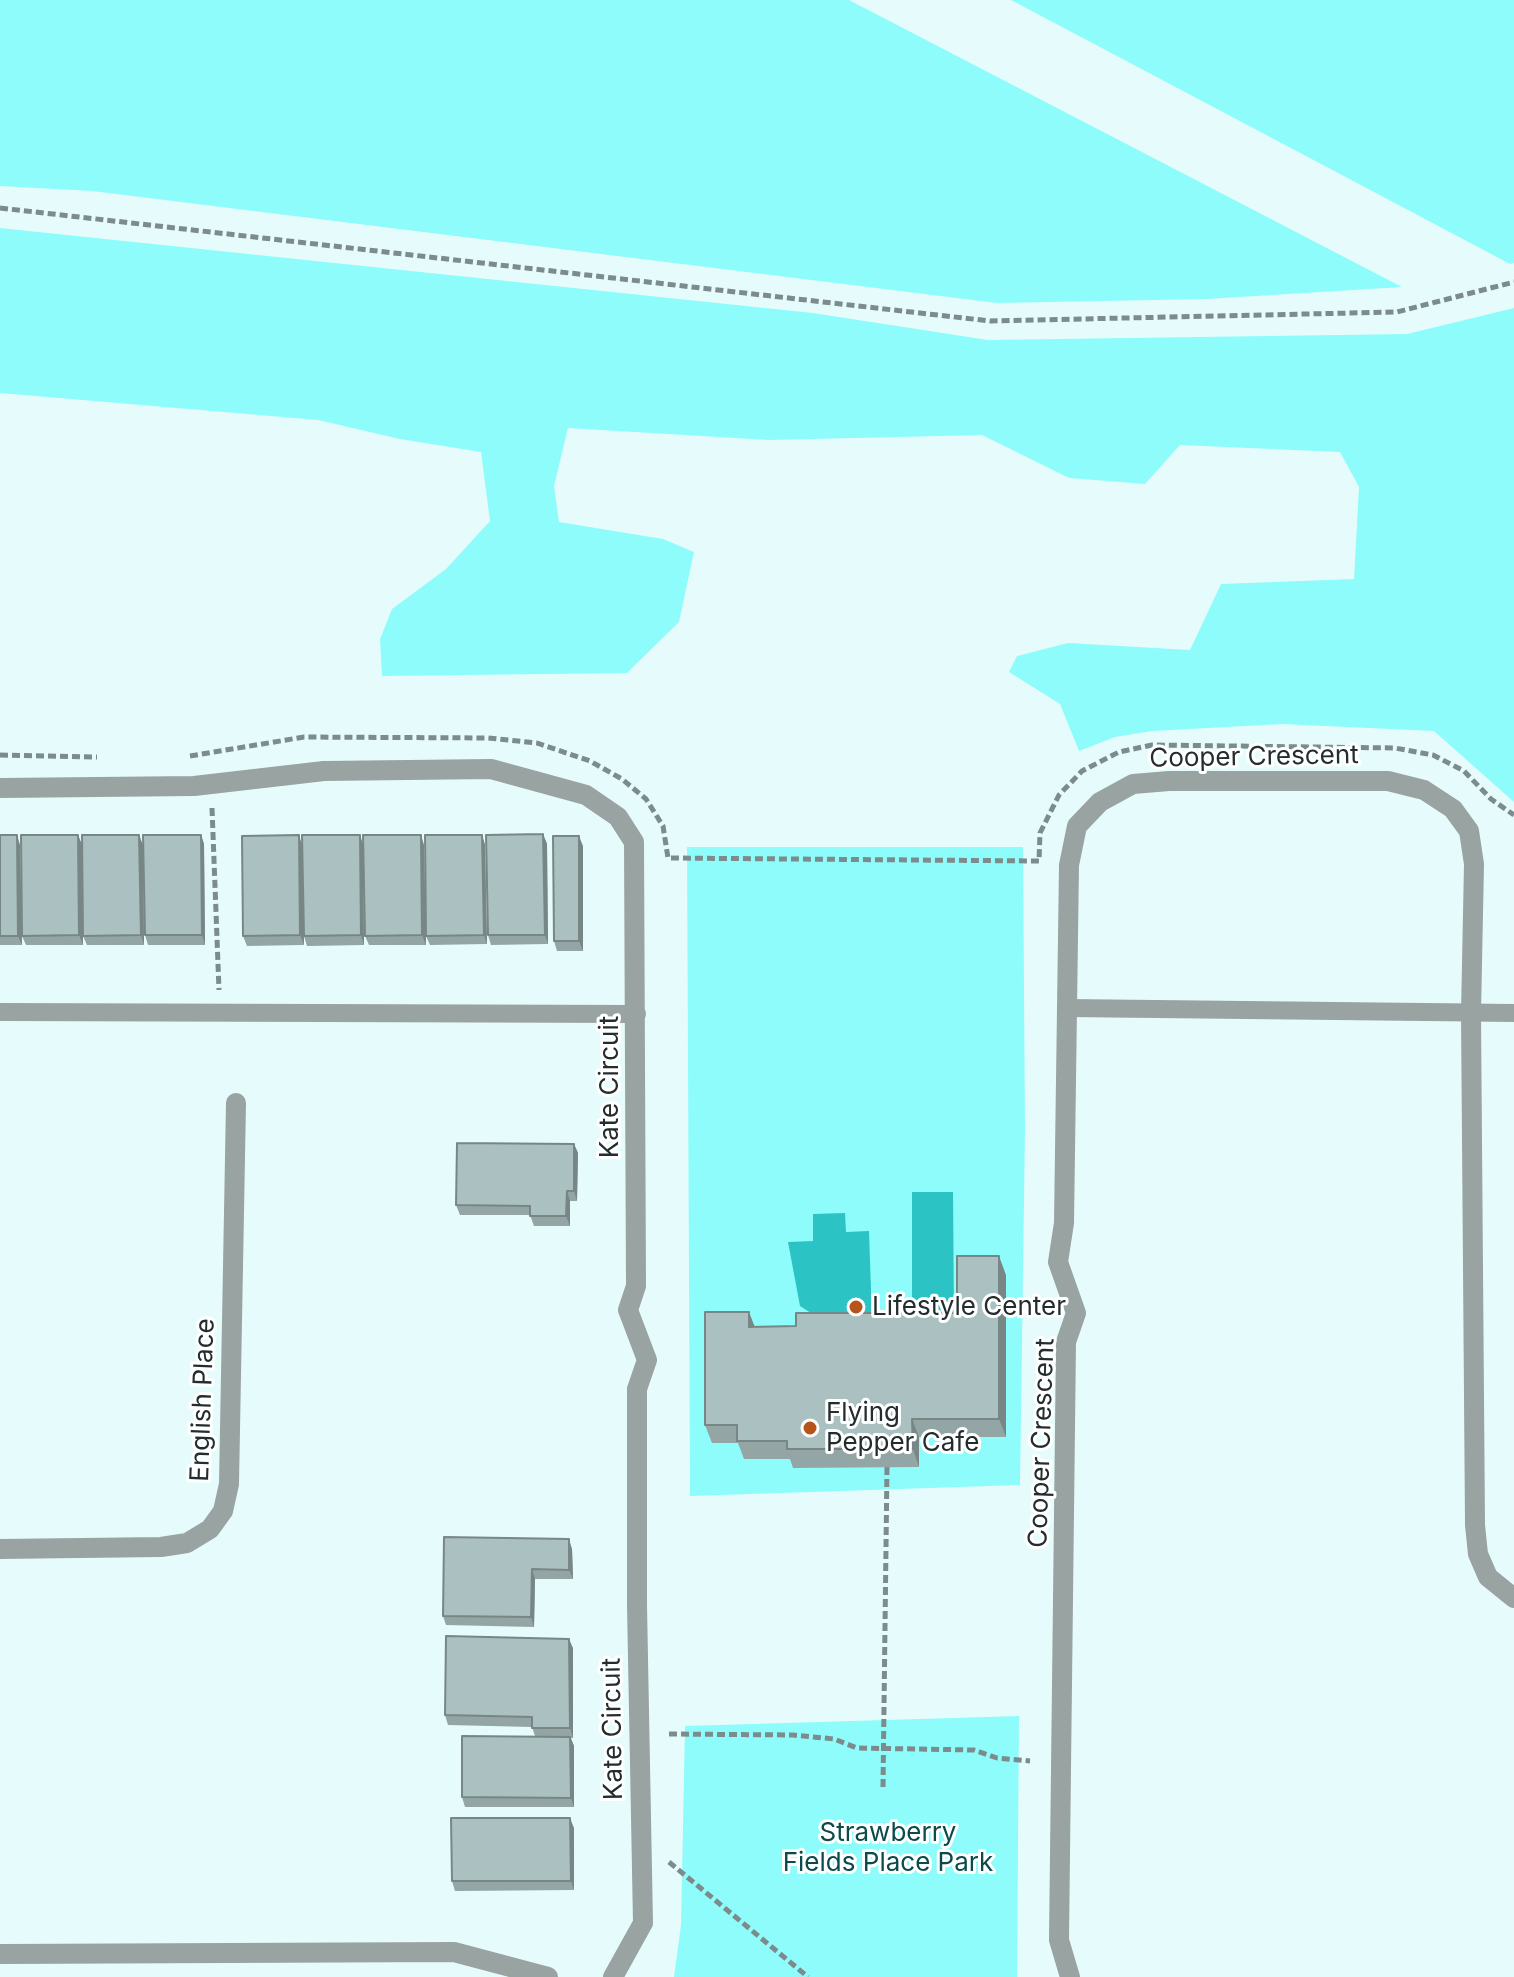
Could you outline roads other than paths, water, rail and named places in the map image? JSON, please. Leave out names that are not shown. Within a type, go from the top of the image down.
[{"type":"street","name":"Kate Circuit","points":[[0,788],[211,783],[324,771],[491,769],[586,795],[618,817],[634,842],[636,1286],[628,1310],[647,1360],[637,1389],[637,1605],[643,1923],[613,1977]]},
{"type":"street","name":"Cooper Crescent","points":[[1070,1977],[1059,1940],[1066,1342],[1076,1313],[1058,1262],[1064,1223],[1069,865],[1077,826],[1100,802],[1133,784],[1169,781],[1388,781],[1424,790],[1453,809],[1469,831],[1474,864],[1471,1013],[1475,1525],[1478,1554],[1488,1577],[1514,1598]]},
{"type":"street","name":"English Place","points":[[0,1549],[161,1547],[187,1543],[210,1529],[223,1511],[229,1484],[236,1103]]},
{"type":"street","points":[[0,1954],[454,1952],[548,1977]]},
{"type":"lane","points":[[1066,1008],[1514,1013]]},
{"type":"lane","points":[[0,1012],[637,1014]]},
{"type":"place","name":"Lifestyle Center","points":[[856,1307]]},
{"type":"place","name":"Flying Pepper Cafe","points":[[810,1428]]},
{"type":"park label","name":"Strawberry Fields Place Park","points":[[888,1848]]}]
